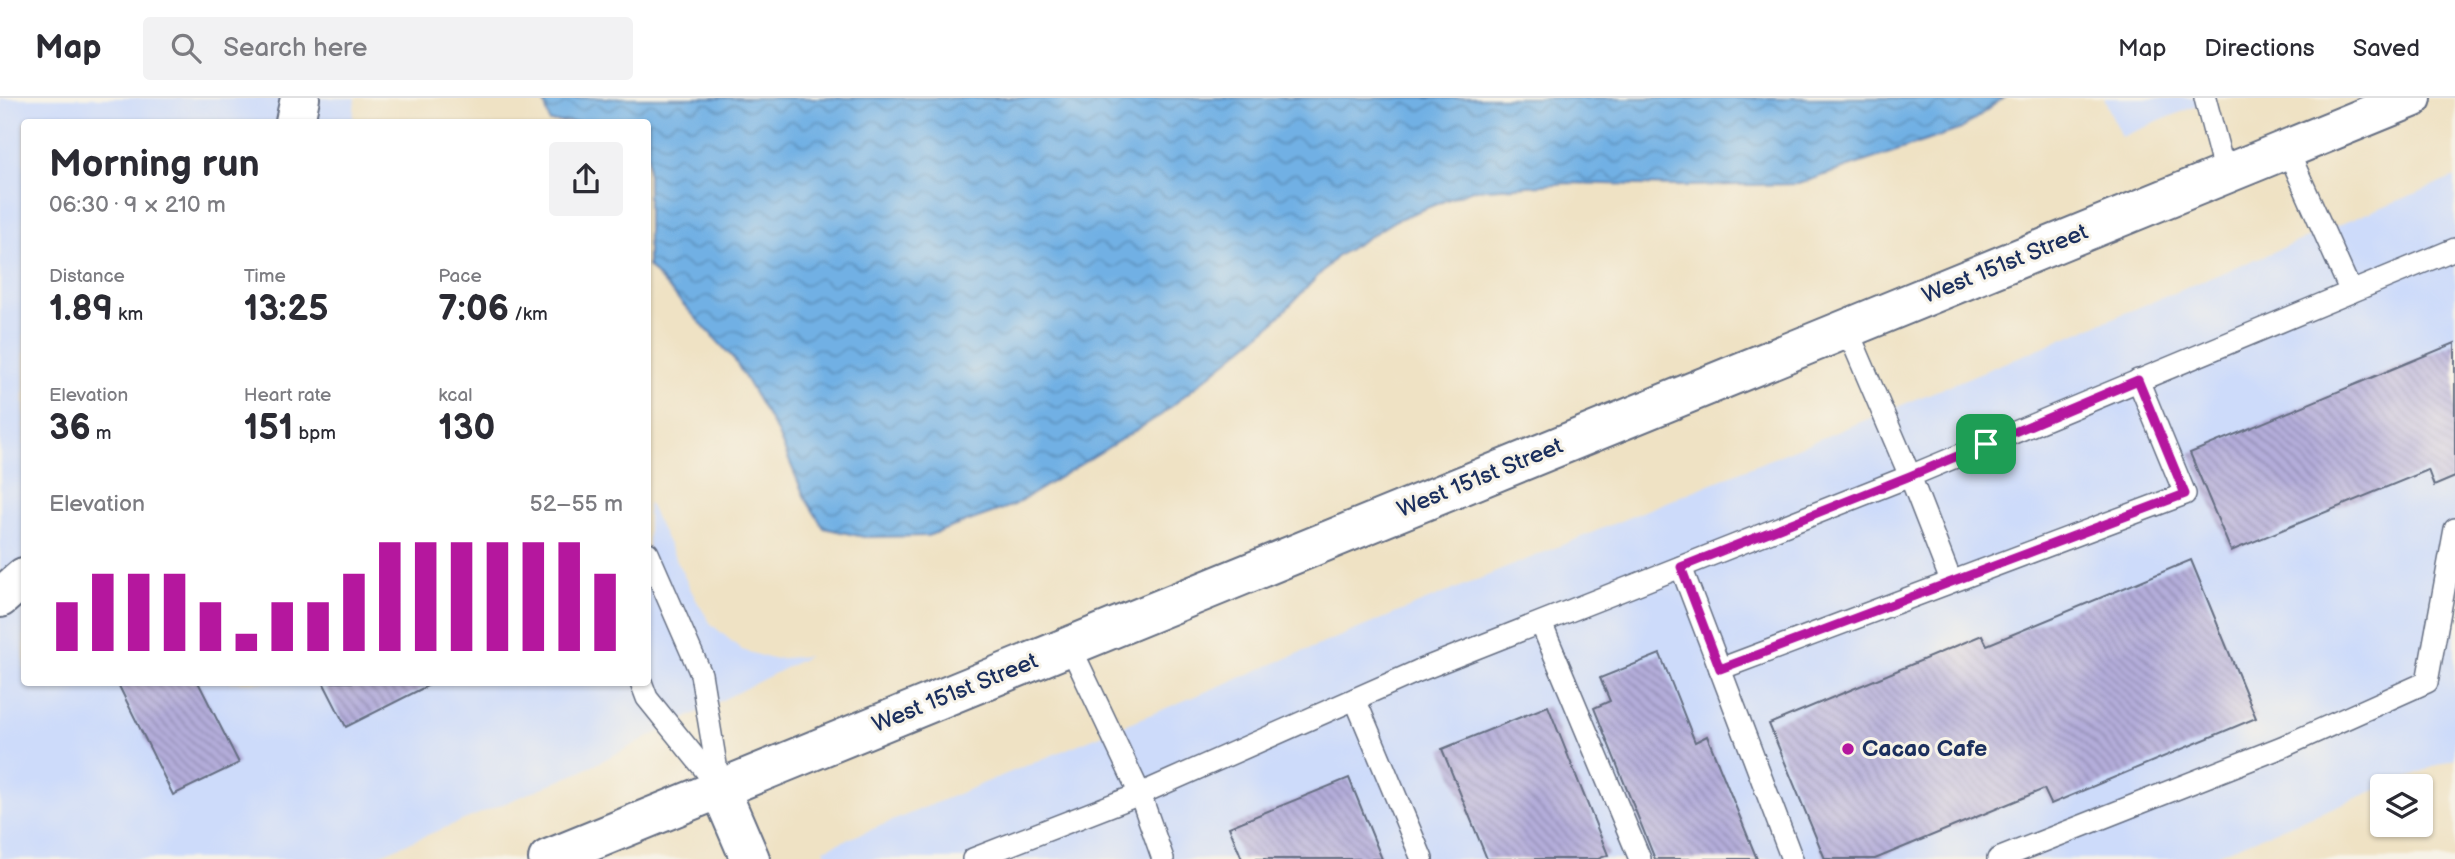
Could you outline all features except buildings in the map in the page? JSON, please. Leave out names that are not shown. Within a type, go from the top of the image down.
[{"type":"street","points":[[296,119],[300,98]]},
{"type":"street","name":"West 151st Street","points":[[548,859],[2412,98]]},
{"type":"street","points":[[0,598],[21,580]]},
{"type":"street","points":[[720,789],[750,859]]},
{"type":"lane","points":[[2204,98],[2225,174]]},
{"type":"lane","points":[[2287,149],[2351,292]]},
{"type":"lane","points":[[973,859],[1140,793],[1355,699],[1910,476],[2455,249]]},
{"type":"lane","points":[[1847,329],[1910,476],[1951,581]]},
{"type":"lane","points":[[1720,669],[2185,494],[2138,380]]},
{"type":"lane","points":[[1998,859],[2282,747],[2427,682],[2455,529]]},
{"type":"lane","points":[[651,560],[701,674],[720,789]]},
{"type":"lane","points":[[1681,567],[1792,859]]},
{"type":"lane","points":[[1541,623],[1640,859]]},
{"type":"lane","points":[[1070,646],[1140,793],[1163,859]]},
{"type":"lane","points":[[642,686],[647,698],[720,789]]},
{"type":"lane","points":[[1355,699],[1422,859]]},
{"type":"shaded area","points":[[0,98],[355,98],[353,119],[21,119],[21,686],[651,686],[651,508],[695,598],[711,624],[742,650],[772,659],[809,656],[578,773],[369,859],[0,859]]},
{"type":"shaded area","points":[[2104,98],[2215,98],[2121,137]]},
{"type":"shaded area","points":[[2455,177],[2455,758],[2416,774],[2370,774],[2370,792],[2206,859],[828,859],[824,849]]},
{"type":"water","points":[[543,98],[2003,98],[1961,129],[1798,184],[1678,186],[1569,183],[1472,190],[1396,220],[1336,257],[1273,323],[1161,415],[1014,505],[927,536],[864,537],[824,528],[805,498],[778,434],[734,359],[651,269],[651,119],[549,119]]},
{"type":"place","name":"Cacao Cafe","points":[[1848,749]]},
{"type":"route","points":[[2138,380],[2185,494],[1720,669],[1681,567],[1986,444],[2138,380]]}]
